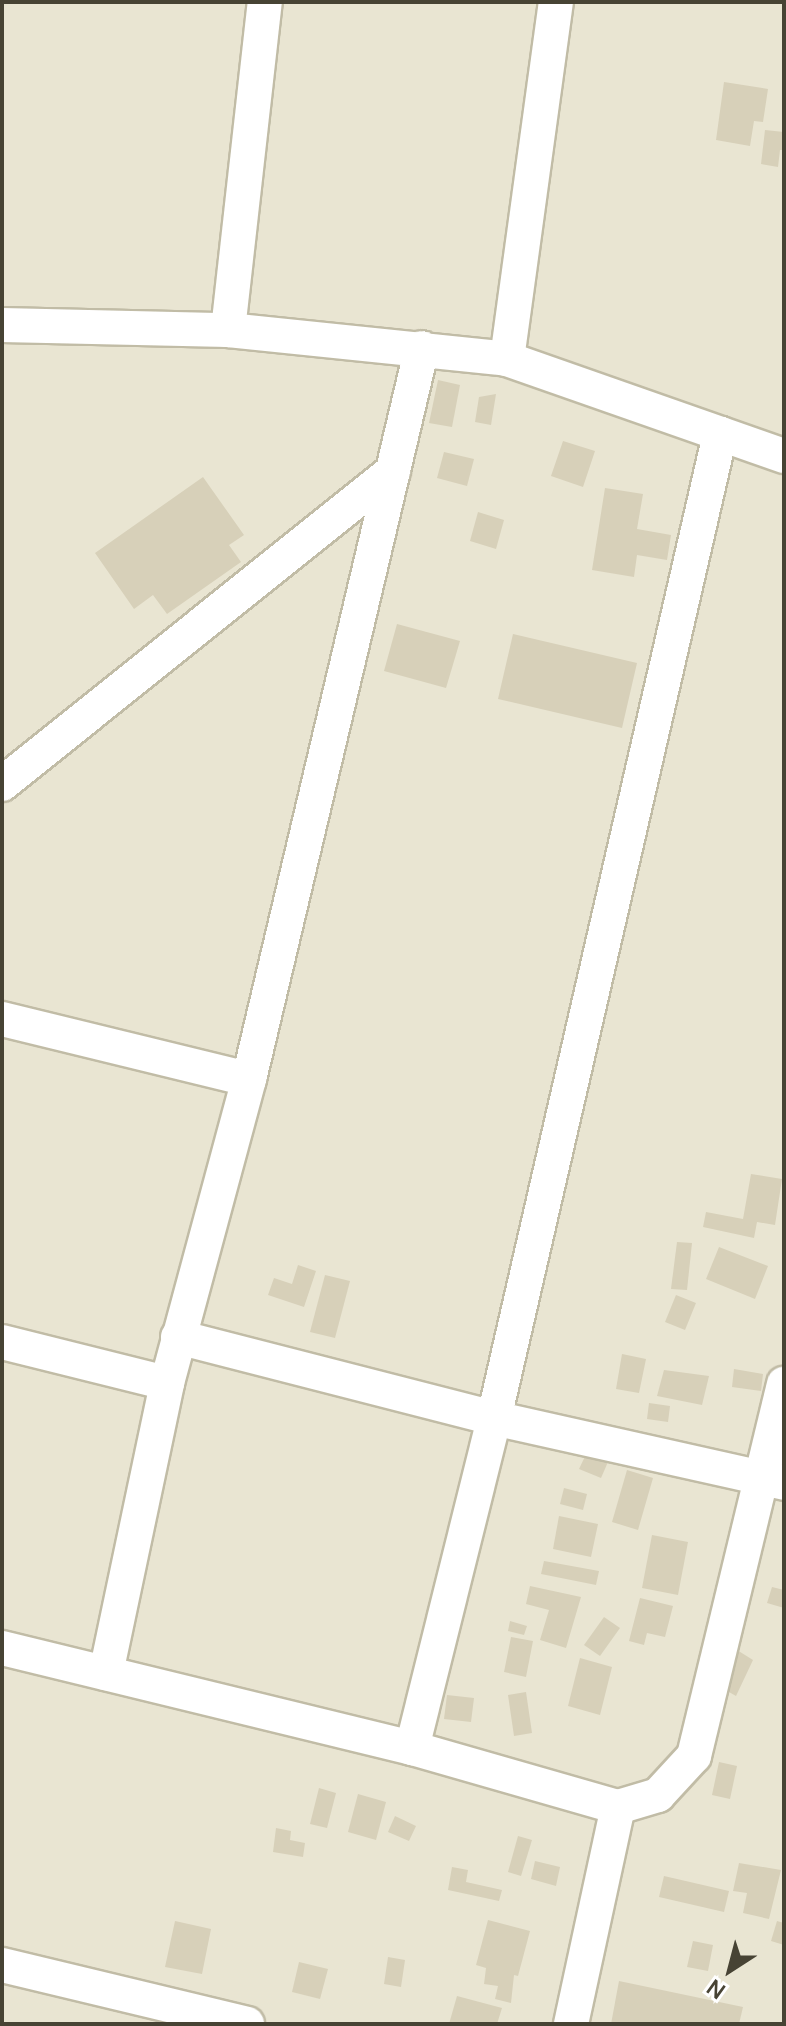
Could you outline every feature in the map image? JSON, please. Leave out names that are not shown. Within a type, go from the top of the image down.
[{"type":"street","points":[[228,330],[265,2]]},
{"type":"street","points":[[507,359],[556,2]]},
{"type":"street","points":[[2,325],[228,330],[507,359],[784,456]]},
{"type":"street","points":[[106,1673],[167,1383],[249,1079],[422,348]]},
{"type":"street","points":[[412,1748],[494,1418],[720,434]]},
{"type":"street","points":[[2,784],[393,471]]},
{"type":"street","points":[[2,1019],[249,1079]]},
{"type":"street","points":[[178,1337],[494,1418],[773,1480]]},
{"type":"street","points":[[2,1342],[167,1383]]},
{"type":"street","points":[[2,1648],[412,1748],[618,1807],[658,1795],[694,1756],[773,1480],[784,1384]]},
{"type":"street","points":[[571,2024],[618,1807]]},
{"type":"street","points":[[2,1965],[247,2024]]},
{"type":"shaded area","points":[[2,2],[784,2],[784,2024],[2,2024]]},
{"type":"building","points":[[724,82],[768,89],[763,122],[754,121],[750,146],[716,140]]},
{"type":"building","points":[[765,130],[784,132],[784,150],[780,150],[778,167],[761,164]]},
{"type":"building","points":[[438,380],[460,385],[452,427],[429,423]]},
{"type":"building","points":[[496,394],[491,425],[475,422],[479,397]]},
{"type":"building","points":[[563,441],[595,451],[583,487],[551,476]]},
{"type":"building","points":[[444,452],[474,459],[467,486],[437,478]]},
{"type":"building","points":[[203,477],[244,535],[229,545],[241,562],[167,614],[153,595],[134,609],[95,553]]},
{"type":"building","points":[[605,488],[643,494],[637,529],[671,535],[667,560],[637,555],[634,577],[592,570]]},
{"type":"building","points":[[478,512],[504,520],[496,549],[470,541]]},
{"type":"building","points":[[397,624],[460,641],[446,688],[384,671]]},
{"type":"building","points":[[513,634],[637,663],[622,728],[498,699]]},
{"type":"building","points":[[751,1174],[782,1179],[775,1225],[757,1222],[754,1238],[703,1227],[706,1212],[743,1219]]},
{"type":"building","points":[[677,1242],[692,1243],[687,1290],[671,1289]]},
{"type":"building","points":[[719,1247],[768,1266],[755,1299],[706,1279]]},
{"type":"building","points":[[298,1265],[316,1271],[304,1307],[268,1295],[274,1278],[292,1284]]},
{"type":"building","points":[[325,1275],[350,1281],[335,1338],[310,1332]]},
{"type":"building","points":[[676,1295],[696,1303],[685,1330],[665,1322]]},
{"type":"building","points":[[622,1354],[646,1359],[639,1393],[616,1389]]},
{"type":"building","points":[[734,1369],[763,1374],[761,1391],[732,1387]]},
{"type":"building","points":[[664,1370],[709,1376],[702,1405],[657,1396]]},
{"type":"building","points":[[649,1403],[670,1406],[668,1422],[647,1419]]},
{"type":"building","points":[[590,1446],[611,1455],[601,1478],[579,1469]]},
{"type":"building","points":[[627,1470],[653,1478],[638,1530],[612,1522]]},
{"type":"building","points":[[564,1488],[587,1494],[583,1510],[560,1504]]},
{"type":"building","points":[[559,1516],[598,1524],[591,1557],[553,1549]]},
{"type":"building","points":[[652,1535],[688,1542],[678,1595],[642,1588]]},
{"type":"building","points":[[544,1561],[599,1571],[596,1585],[541,1574]]},
{"type":"building","points":[[530,1586],[581,1597],[566,1648],[540,1640],[549,1610],[526,1604]]},
{"type":"building","points":[[772,1587],[784,1590],[784,1608],[767,1603]]},
{"type":"building","points":[[640,1598],[673,1606],[665,1637],[647,1633],[644,1645],[629,1641]]},
{"type":"building","points":[[604,1617],[620,1628],[600,1656],[584,1645]]},
{"type":"building","points":[[510,1621],[527,1626],[524,1635],[508,1631]]},
{"type":"building","points":[[511,1637],[533,1641],[526,1677],[504,1672]]},
{"type":"building","points":[[737,1650],[753,1660],[736,1696],[722,1688]]},
{"type":"building","points":[[580,1658],[612,1667],[600,1715],[568,1706]]},
{"type":"building","points":[[526,1692],[532,1733],[514,1736],[508,1695]]},
{"type":"building","points":[[447,1695],[474,1698],[471,1722],[444,1719]]},
{"type":"building","points":[[719,1762],[737,1766],[730,1799],[712,1795]]},
{"type":"building","points":[[319,1788],[336,1793],[327,1828],[310,1824]]},
{"type":"building","points":[[358,1794],[386,1802],[376,1840],[348,1832]]},
{"type":"building","points":[[395,1816],[416,1826],[409,1841],[388,1832]]},
{"type":"building","points":[[276,1828],[291,1831],[290,1840],[305,1843],[303,1857],[273,1852]]},
{"type":"building","points":[[518,1836],[532,1840],[521,1876],[508,1872]]},
{"type":"building","points":[[535,1861],[560,1867],[556,1886],[531,1879]]},
{"type":"building","points":[[739,1863],[781,1870],[769,1919],[743,1913],[747,1893],[733,1891]]},
{"type":"building","points":[[452,1867],[468,1870],[466,1882],[502,1890],[499,1901],[448,1890]]},
{"type":"building","points":[[664,1876],[729,1891],[724,1912],[659,1897]]},
{"type":"building","points":[[488,1920],[530,1931],[518,1976],[514,1975],[511,2003],[495,1999],[498,1986],[484,1984],[486,1968],[476,1965]]},
{"type":"building","points":[[175,1921],[211,1929],[202,1974],[165,1967]]},
{"type":"building","points":[[777,1921],[784,1923],[784,1945],[771,1941]]},
{"type":"building","points":[[693,1941],[713,1945],[708,1971],[687,1967]]},
{"type":"building","points":[[388,1957],[405,1960],[401,1987],[384,1984]]},
{"type":"building","points":[[299,1962],[328,1969],[320,1999],[292,1992]]},
{"type":"building","points":[[619,1981],[743,2007],[739,2024],[611,2024]]},
{"type":"building","points":[[457,1996],[502,2008],[497,2024],[449,2024]]}]
